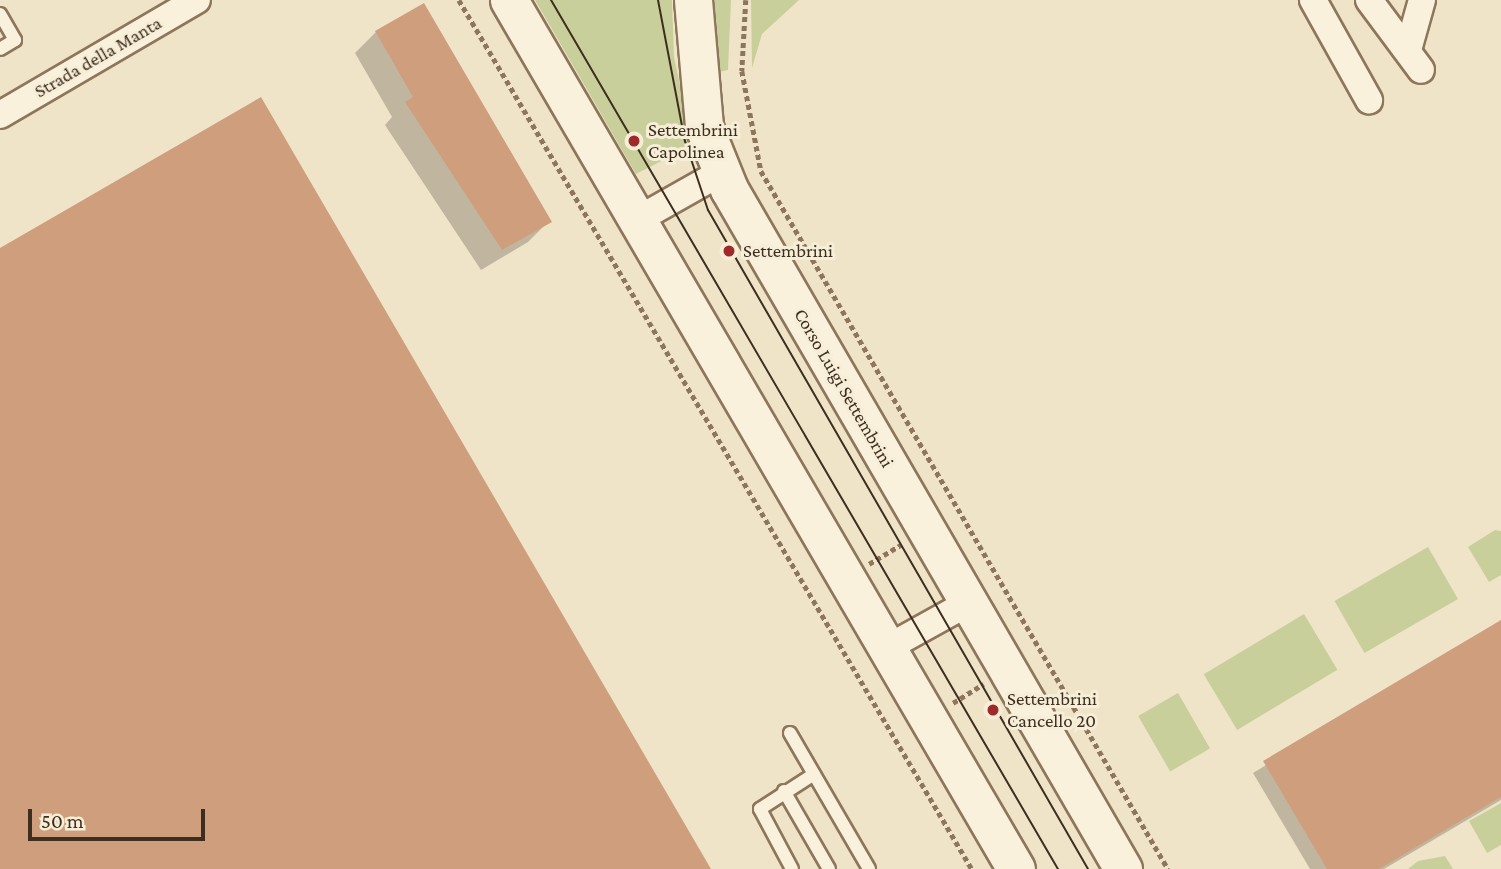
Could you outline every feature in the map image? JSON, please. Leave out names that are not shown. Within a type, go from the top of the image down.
[{"type":"main road","points":[[509,0],[1016,869]]},
{"type":"main road","name":"Corso Luigi Settembrini","points":[[693,0],[704,127],[722,172],[1123,869]]},
{"type":"street","name":"Strada della Manta","points":[[0,115],[197,0]]},
{"type":"street","points":[[1313,0],[1369,100]]},
{"type":"street","points":[[1369,0],[1415,60],[1422,0]]},
{"type":"street","points":[[637,220],[722,172]]},
{"type":"street","points":[[887,648],[968,603]]},
{"type":"lane","points":[[0,14],[15,40],[0,49]]},
{"type":"lane","points":[[790,733],[869,869]]},
{"type":"lane","points":[[792,869],[760,809],[814,774]]},
{"type":"lane","points":[[784,791],[829,869]]},
{"type":"path","points":[[459,0],[972,869]]},
{"type":"path","points":[[746,0],[742,71],[761,171],[1168,869]]},
{"type":"path","points":[[812,596],[960,512]]},
{"type":"path","points":[[895,738],[1041,651]]},
{"type":"green space","points":[[535,0],[672,0],[674,57],[693,145],[636,174]]},
{"type":"green space","points":[[713,0],[731,0],[728,70],[714,73]]},
{"type":"green space","points":[[751,0],[799,0],[762,34],[752,68]]},
{"type":"green space","points":[[1495,530],[1501,531],[1501,575],[1489,582],[1468,547]]},
{"type":"green space","points":[[1428,547],[1458,599],[1364,653],[1334,601]]},
{"type":"green space","points":[[1304,614],[1337,670],[1237,730],[1204,674]]},
{"type":"green space","points":[[1178,693],[1210,748],[1170,771],[1138,716]]},
{"type":"green space","points":[[1501,803],[1501,845],[1487,853],[1469,821]]},
{"type":"green space","points":[[1445,856],[1453,869],[1408,869],[1418,861]]},
{"type":"building","points":[[424,3],[552,222],[502,250],[405,102],[413,97],[375,31]]},
{"type":"building","points":[[261,97],[711,869],[0,869],[0,248]]},
{"type":"building","points":[[1501,620],[1501,797],[1379,869],[1327,869],[1263,761]]},
{"type":"tram line","points":[[551,0],[1058,869]]},
{"type":"tram line","points":[[658,0],[685,141],[708,210],[1088,869]]},
{"type":"place","name":"Settembrini Capolinea","points":[[634,141]]},
{"type":"place","name":"Settembrini","points":[[729,251]]},
{"type":"place","name":"Settembrini Cancello 20","points":[[993,710]]}]
